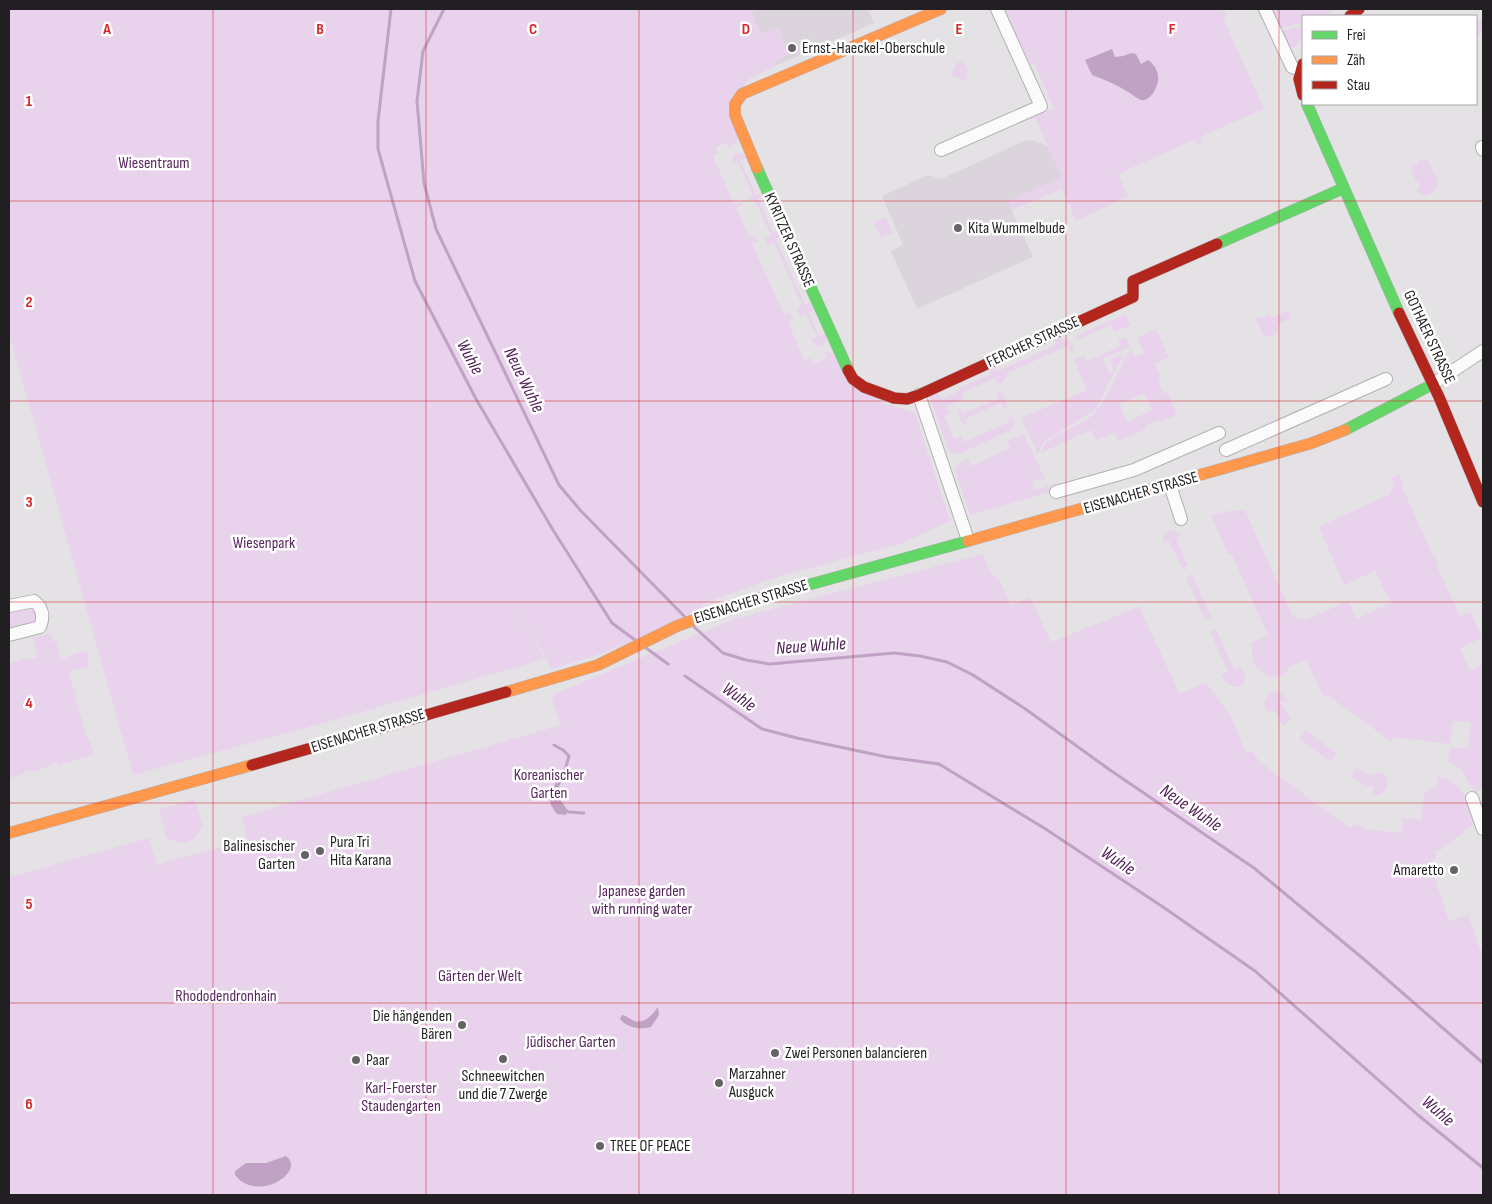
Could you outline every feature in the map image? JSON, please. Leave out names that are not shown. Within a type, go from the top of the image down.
[{"type":"street","name":"KYRITZER STRASSE","points":[[919,395],[906,399],[894,398],[864,387],[853,379],[734,114],[736,103],[741,95],[752,89],[941,9]]},
{"type":"street","points":[[941,150],[1042,106],[998,9]]},
{"type":"street","points":[[1265,9],[1292,67],[1301,67],[1298,80],[1302,92]]},
{"type":"street","name":"GOTHAER STRASSE","points":[[1307,105],[1409,336],[1433,384],[1483,502]]},
{"type":"street","name":"FERCHER STRASSE","points":[[919,395],[1133,297],[1133,281],[1344,188]]},
{"type":"street","name":"EISENACHER STRASSE","points":[[9,833],[302,751],[598,665],[677,626],[735,605],[1312,443],[1371,418],[1433,384],[1483,351]]},
{"type":"street","points":[[1226,450],[1386,379]]},
{"type":"street","points":[[919,395],[968,540]]},
{"type":"street","name":"EISENACHER STRASSE","points":[[1056,492],[1134,470],[1219,433]]},
{"type":"street","points":[[1170,484],[1182,520]]},
{"type":"street","points":[[9,606],[34,601],[42,612],[43,619],[40,627],[9,635]]},
{"type":"street","points":[[1472,798],[1483,829]]},
{"type":"shaded area","name":"Ernst-Haeckel-Oberschule","points":[[722,9],[868,9],[874,23],[775,66],[753,17]]},
{"type":"shaded area","points":[[1112,49],[1115,57],[1131,53],[1136,54],[1141,64],[1148,60],[1155,66],[1158,81],[1155,91],[1150,97],[1144,100],[1139,99],[1120,87],[1092,75],[1085,60]]},
{"type":"shaded area","name":"Kita Wummelbude","points":[[1030,140],[1048,146],[1062,177],[1008,202],[1033,257],[917,309],[891,251],[903,245],[882,196],[928,175],[941,179]]},
{"type":"shaded area","points":[[566,769],[559,787],[558,797],[569,812],[565,815],[557,814],[551,806],[550,797],[555,784]]},
{"type":"shaded area","points":[[658,1007],[659,1015],[651,1027],[634,1027],[620,1019],[622,1015],[634,1021],[642,1021],[651,1016]]},
{"type":"shaded area","points":[[286,1156],[291,1162],[290,1169],[277,1182],[266,1186],[255,1186],[244,1183],[235,1175],[235,1171],[246,1163],[266,1163]]},
{"type":"green space","points":[[9,9],[760,9],[752,13],[761,34],[777,27],[790,54],[774,62],[775,66],[750,78],[745,83],[737,141],[729,148],[726,143],[716,147],[718,153],[713,156],[734,204],[741,202],[742,205],[736,208],[749,237],[755,235],[758,241],[752,244],[784,314],[790,312],[793,319],[788,322],[804,360],[811,358],[813,364],[827,358],[825,352],[830,352],[882,402],[915,413],[950,521],[903,543],[777,577],[702,604],[701,608],[625,644],[595,656],[552,669],[513,600],[545,659],[334,720],[133,775],[9,333]]},
{"type":"green space","points":[[1005,9],[1219,9],[1221,12],[1224,11],[1226,16],[1223,18],[1264,109],[1200,137],[1202,143],[1197,145],[1194,140],[1118,174],[1128,196],[1076,221],[1062,189],[1012,210],[1008,202],[1062,177],[1035,117],[1054,108],[1034,63],[1030,65]],"holes":[[[1111,49],[1115,57],[1136,54],[1141,64],[1158,75],[1158,82],[1151,96],[1140,100],[1115,85],[1092,75],[1085,60]]]},
{"type":"green space","points":[[1272,9],[1333,9],[1326,15],[1302,15],[1302,23],[1281,28]]},
{"type":"green space","points":[[1481,20],[1483,23],[1483,32],[1477,35],[1477,22]]},
{"type":"green space","points":[[1302,26],[1302,39],[1293,48],[1289,46],[1282,31]]},
{"type":"green space","points":[[962,62],[967,68],[966,81],[951,75],[956,63]]},
{"type":"green space","points":[[742,153],[746,158],[740,161],[756,195],[762,192],[763,196],[758,199],[773,232],[779,230],[781,236],[776,239],[805,305],[811,303],[815,310],[809,313],[819,336],[826,334],[826,341],[822,345],[817,346],[811,340],[817,337],[806,314],[800,316],[797,308],[802,305],[774,243],[768,245],[765,238],[771,235],[755,200],[749,202],[748,199],[753,196],[738,162],[732,164],[733,155]]},
{"type":"green space","points":[[1420,160],[1427,160],[1439,186],[1433,192],[1425,195],[1415,191],[1419,189],[1420,184],[1413,174],[1412,165],[1413,162],[1413,165],[1416,165]]},
{"type":"green space","points":[[886,217],[893,233],[881,238],[874,222]]},
{"type":"green space","points":[[1288,311],[1291,318],[1279,324],[1277,332],[1273,335],[1264,337],[1255,318],[1261,318],[1268,314],[1273,317]]},
{"type":"green space","points":[[1126,314],[1131,325],[1115,332],[1111,325],[1078,340],[1076,336]]},
{"type":"green space","points":[[1156,329],[1169,357],[1155,364],[1161,378],[1158,380],[1164,394],[1168,393],[1177,415],[1145,426],[1146,429],[1118,441],[1114,433],[1096,440],[1091,430],[1041,453],[1048,441],[1089,418],[1101,405],[1128,352],[1132,350],[1135,356],[1144,353],[1137,338]],"holes":[[[1144,393],[1152,410],[1127,422],[1119,404]]]},
{"type":"green space","points":[[1061,335],[1064,342],[1069,340],[1074,350],[1071,352],[1068,346],[1009,372],[1004,381],[998,384],[995,378],[962,393],[964,399],[947,406],[950,413],[944,416],[954,439],[961,436],[963,442],[1010,422],[1008,417],[1014,419],[1015,423],[1011,430],[961,453],[950,453],[929,396],[937,392],[941,399],[960,391],[959,388],[991,374],[988,368],[994,366],[996,372],[1056,345],[1054,339]]},
{"type":"green space","points":[[1126,337],[1130,347],[1103,359],[1110,374],[1114,371],[1110,360],[1124,354],[1096,408],[1044,441],[1038,454],[1021,418],[1087,390],[1074,360],[1084,355],[1098,388],[1087,361],[1121,346],[1118,340]]},
{"type":"green space","points":[[997,392],[1003,394],[1007,404],[1004,410],[1001,403],[965,419],[968,425],[962,423],[958,414],[960,409],[963,414],[999,398]]},
{"type":"green space","points":[[1024,434],[1045,479],[1042,480],[1041,478],[1032,482],[1036,490],[1045,487],[1044,484],[1047,483],[1051,492],[970,515],[955,470],[956,465],[968,459],[971,466],[1010,448],[1007,441]]},
{"type":"green space","points":[[1399,474],[1403,483],[1401,484],[1432,554],[1434,554],[1438,562],[1436,564],[1460,616],[1471,612],[1482,638],[1460,648],[1470,670],[1483,664],[1483,784],[1476,795],[1460,768],[1448,762],[1450,747],[1468,749],[1471,722],[1453,721],[1450,744],[1393,737],[1392,742],[1327,695],[1324,698],[1306,660],[1289,667],[1284,675],[1275,677],[1269,676],[1257,668],[1253,661],[1251,643],[1268,635],[1231,553],[1228,554],[1211,515],[1245,510],[1293,617],[1306,620],[1348,601],[1356,619],[1391,603],[1375,571],[1344,585],[1319,527],[1389,494],[1394,484],[1391,478]]},
{"type":"green space","points":[[1174,530],[1183,535],[1176,538],[1188,565],[1182,568],[1169,541],[1163,544],[1163,538],[1166,533]]},
{"type":"green space","points":[[983,554],[991,573],[999,579],[1011,605],[1030,597],[1051,642],[1139,607],[1180,694],[1206,682],[1231,717],[1246,753],[1252,751],[1257,760],[1350,828],[1354,824],[1363,827],[1363,829],[1401,833],[1403,818],[1421,820],[1424,794],[1437,784],[1438,777],[1453,782],[1463,793],[1475,823],[1441,850],[1435,851],[1436,856],[1430,864],[1449,921],[1468,914],[1480,950],[1483,950],[1483,1195],[9,1195],[9,877],[149,838],[158,865],[248,840],[242,817],[561,725],[552,701],[554,694],[734,619]]},
{"type":"green space","points":[[1192,574],[1211,617],[1205,620],[1186,577]]},
{"type":"green space","points":[[29,607],[35,610],[37,621],[9,629],[9,612]]},
{"type":"green space","points":[[1216,629],[1234,669],[1241,666],[1245,675],[1244,683],[1239,687],[1229,685],[1221,675],[1228,672],[1210,632]]},
{"type":"green space","points":[[51,634],[53,642],[56,641],[61,660],[87,650],[89,666],[68,672],[77,694],[75,695],[87,739],[89,738],[94,755],[59,765],[58,762],[51,764],[52,766],[32,772],[31,770],[9,778],[9,664],[23,658],[24,660],[37,657],[33,637]]},
{"type":"green space","points":[[1276,691],[1281,693],[1288,701],[1280,701],[1291,718],[1283,726],[1275,711],[1267,711],[1264,703],[1268,694]]},
{"type":"green space","points":[[1306,730],[1337,754],[1331,762],[1299,739]]},
{"type":"green space","points":[[1356,768],[1370,775],[1381,772],[1386,777],[1388,784],[1386,790],[1378,795],[1372,795],[1374,788],[1362,784],[1350,776]]},
{"type":"green space","points":[[192,800],[195,801],[203,826],[196,837],[183,843],[166,837],[159,811]]},
{"type":"waterway","name":"Wuhle","points":[[391,9],[378,121],[378,149],[415,281],[476,399],[553,530],[612,623],[635,640]]},
{"type":"waterway","name":"Neue Wuhle","points":[[444,9],[423,51],[417,101],[424,183],[436,229],[559,485],[581,511],[685,617]]},
{"type":"waterway","name":"Neue Wuhle","points":[[693,626],[723,653],[746,660],[770,664],[894,653],[947,662],[973,675],[1024,708],[1110,770],[1254,868],[1366,961],[1483,1063]]},
{"type":"waterway","name":"Wuhle","points":[[646,648],[668,664]]},
{"type":"waterway","name":"Wuhle","points":[[685,676],[762,729],[887,757],[939,764],[1044,828],[1255,971],[1418,1115],[1483,1168]]},
{"type":"waterway","points":[[554,745],[569,756],[565,770]]},
{"type":"waterway","points":[[565,810],[584,813]]},
{"type":"traffic: fast","points":[[1307,105],[1399,313]]},
{"type":"traffic: fast","points":[[757,168],[848,370]]},
{"type":"traffic: fast","points":[[1217,244],[1344,188]]},
{"type":"traffic: fast","points":[[1345,430],[1433,384]]},
{"type":"traffic: fast","points":[[786,591],[968,541]]},
{"type":"traffic: slow","points":[[757,168],[735,115],[735,104],[742,94],[941,9]]},
{"type":"traffic: slow","points":[[968,541],[1312,443],[1345,430]]},
{"type":"traffic: slow","points":[[506,692],[598,665],[677,626],[735,605],[786,591]]},
{"type":"traffic: slow","points":[[9,833],[252,765]]},
{"type":"traffic: jam","points":[[1351,15],[1359,9]]},
{"type":"traffic: jam","points":[[1302,68],[1299,79],[1302,91]]},
{"type":"traffic: jam","points":[[848,370],[853,379],[864,387],[894,398],[907,399],[919,395],[1133,297],[1133,281],[1217,244]]},
{"type":"traffic: jam","points":[[1399,313],[1439,397],[1483,502]]},
{"type":"traffic: jam","points":[[252,765],[506,692]]},
{"type":"place","name":"Ernst-Haeckel-Oberschule","points":[[792,48]]},
{"type":"place","name":"Kita Wummelbude","points":[[958,228]]},
{"type":"place","name":"Pura Tri Hita Karana","points":[[320,851]]},
{"type":"place","name":"Balinesischer Garten","points":[[305,855]]},
{"type":"place","name":"Amaretto","points":[[1454,870]]},
{"type":"place","name":"Die hängenden Bären","points":[[462,1025]]},
{"type":"place","name":"Zwei Personen balancieren","points":[[775,1053]]},
{"type":"place","name":"Schneewitchen und die 7 Zwerge","points":[[503,1059]]},
{"type":"place","name":"Paar","points":[[356,1060]]},
{"type":"place","name":"Marzahner Ausguck","points":[[719,1083]]},
{"type":"place","name":"TREE OF PEACE","points":[[600,1146]]},
{"type":"park label","name":"Wiesentraum","points":[[154,163]]},
{"type":"park label","name":"Wiesenpark","points":[[264,543]]},
{"type":"park label","name":"Koreanischer Garten","points":[[549,784]]},
{"type":"park label","name":"Japanese garden with running water","points":[[642,900]]},
{"type":"park label","name":"Gärten der Welt","points":[[480,976]]},
{"type":"park label","name":"Rhododendronhain","points":[[226,996]]},
{"type":"park label","name":"Jüdischer Garten","points":[[571,1042]]},
{"type":"park label","name":"Karl-Foerster Staudengarten","points":[[401,1097]]}]
